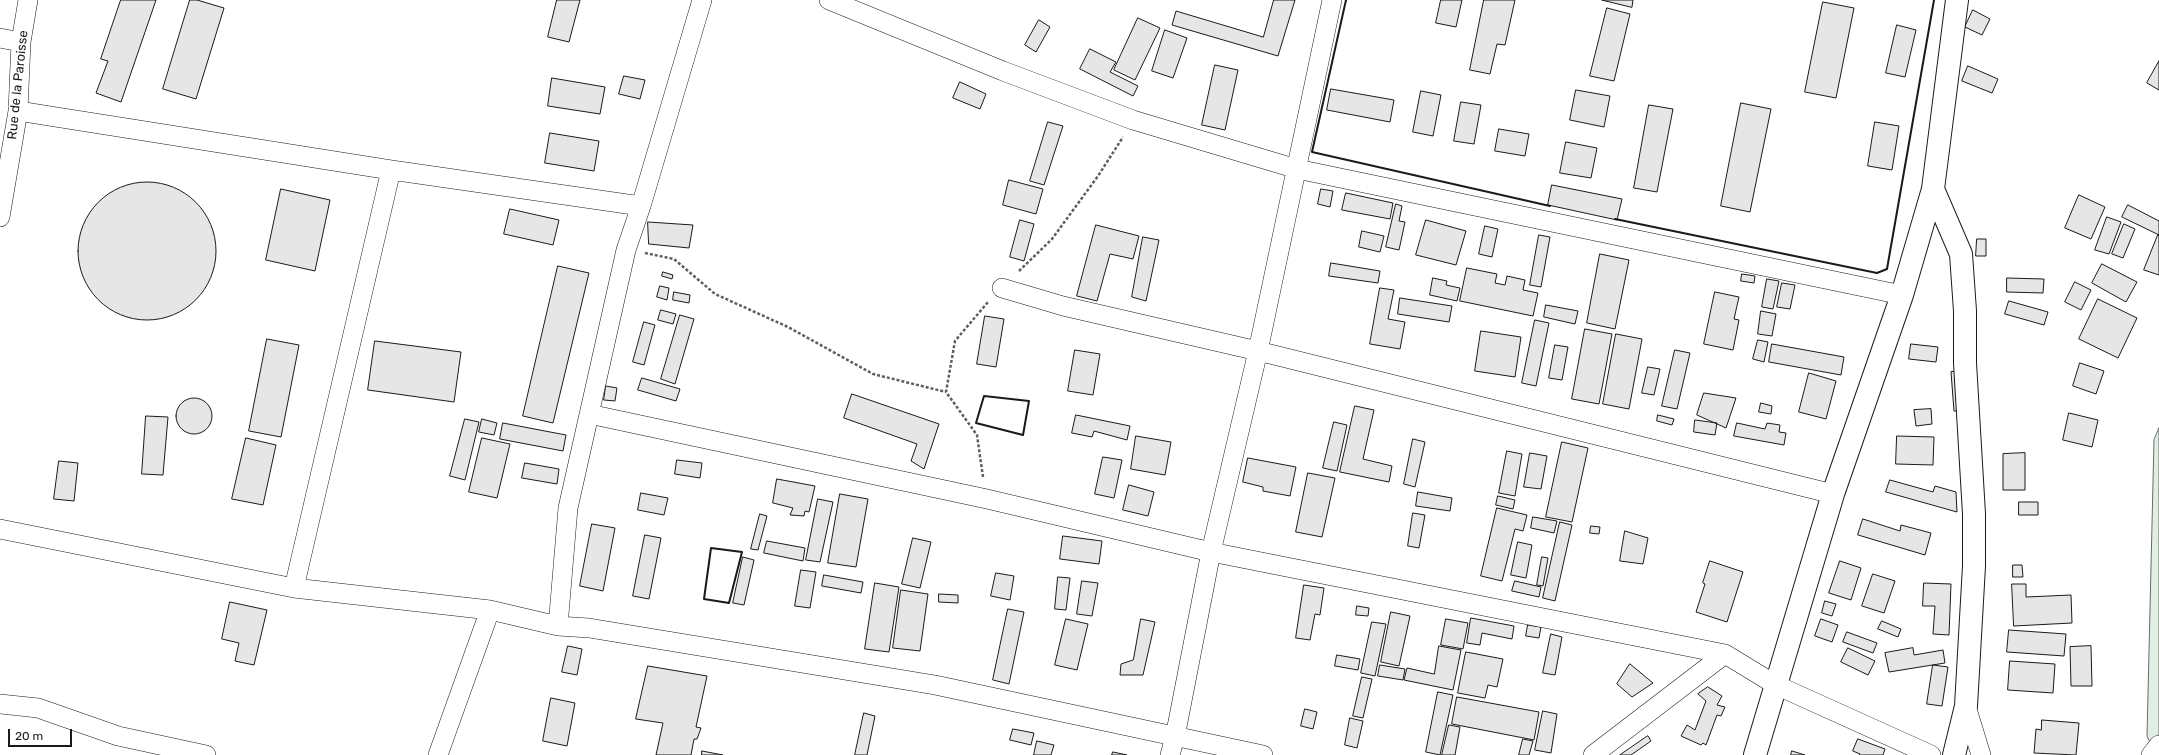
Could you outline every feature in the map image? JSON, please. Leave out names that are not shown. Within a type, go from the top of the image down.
[{"type":"main road","points":[[1755,755],[1833,494],[1902,295],[1933,190],[1957,0]]},
{"type":"main road","points":[[1933,190],[1961,254],[1965,311],[1964,363],[1974,514],[1974,566],[1966,706],[1954,755]]},
{"type":"street","name":"Rue de la Paroisse","points":[[0,217],[18,111],[22,42],[28,0]]},
{"type":"street","points":[[558,626],[568,508],[626,250],[641,206],[702,0]]},
{"type":"street","points":[[829,0],[1003,72],[1133,120],[1297,169],[1902,295]]},
{"type":"street","points":[[1173,746],[1211,552],[1258,351],[1332,0]]},
{"type":"street","points":[[0,38],[22,42]]},
{"type":"street","points":[[18,111],[390,170],[641,206]]},
{"type":"street","points":[[294,588],[390,170]]},
{"type":"street","points":[[1002,288],[1063,306],[1258,351],[1833,494]]},
{"type":"street","points":[[589,414],[987,499],[1211,552],[1725,654],[1776,685],[1931,755]]},
{"type":"street","points":[[0,529],[294,588],[490,610],[558,626],[589,628],[935,685],[1173,746],[1263,755]]},
{"type":"street","points":[[438,755],[490,610]]},
{"type":"street","points":[[1593,755],[1725,654]]},
{"type":"street","points":[[0,704],[38,708],[118,736],[206,755]]},
{"type":"street","points":[[1966,706],[1980,755]]},
{"type":"street","points":[[2151,755],[2159,745]]},
{"type":"path","points":[[946,392],[955,341],[1002,288],[1052,239],[1098,176],[1133,120]]},
{"type":"path","points":[[626,250],[674,260],[715,294],[788,327],[872,374],[946,392],[977,435],[987,499]]},
{"type":"green space","points":[[2159,428],[2159,755],[2156,755],[2147,736],[2154,440]]},
{"type":"building","points":[[121,0],[156,0],[121,102],[96,93],[108,61],[101,59]]},
{"type":"building","points":[[190,0],[197,0],[224,8],[196,99],[163,89]]},
{"type":"building","points":[[557,0],[580,0],[569,42],[548,37]]},
{"type":"building","points":[[1274,0],[1295,0],[1278,56],[1172,25],[1176,11],[1263,37]]},
{"type":"building","points":[[1441,0],[1462,0],[1456,27],[1436,23]]},
{"type":"building","points":[[1484,0],[1515,0],[1505,45],[1497,44],[1490,74],[1470,70]]},
{"type":"building","points":[[1602,0],[1633,0],[1632,7]]},
{"type":"building","points":[[1823,2],[1854,8],[1836,98],[1805,92]]},
{"type":"building","points":[[1607,8],[1630,14],[1614,81],[1590,76]]},
{"type":"building","points":[[1973,10],[1990,19],[1982,35],[1965,27]]},
{"type":"building","points":[[1138,18],[1160,28],[1135,80],[1114,70]]},
{"type":"building","points":[[1039,20],[1050,27],[1036,52],[1025,45]]},
{"type":"building","points":[[1897,25],[1916,30],[1905,77],[1886,73]]},
{"type":"building","points":[[1165,30],[1187,38],[1173,78],[1152,71]]},
{"type":"building","points":[[1090,49],[1116,62],[1110,72],[1138,86],[1133,96],[1080,69]]},
{"type":"building","points":[[2159,61],[2159,90],[2147,83]]},
{"type":"building","points":[[1215,65],[1238,70],[1225,130],[1202,125]]},
{"type":"building","points":[[1968,66],[1998,79],[1992,93],[1962,81]]},
{"type":"building","points":[[624,76],[645,80],[640,99],[619,94]]},
{"type":"building","points":[[552,78],[605,87],[600,114],[548,106]]},
{"type":"building","points":[[960,82],[986,94],[980,109],[953,98]]},
{"type":"building","points":[[1331,89],[1394,100],[1390,122],[1327,110]]},
{"type":"building","points":[[1576,90],[1610,96],[1604,127],[1570,120]]},
{"type":"building","points":[[1421,91],[1441,95],[1433,136],[1413,132]]},
{"type":"building","points":[[1461,102],[1481,105],[1474,144],[1454,141]]},
{"type":"building","points":[[1741,103],[1771,109],[1750,212],[1721,206]]},
{"type":"building","points":[[1649,105],[1673,109],[1657,192],[1634,188]]},
{"type":"building","points":[[1048,122],[1063,126],[1044,185],[1030,181]]},
{"type":"building","points":[[1875,122],[1899,126],[1892,170],[1868,166]]},
{"type":"building","points":[[1499,129],[1529,134],[1525,156],[1495,151]]},
{"type":"building","points":[[550,133],[599,141],[594,171],[545,163]]},
{"type":"building","points":[[1566,142],[1597,148],[1591,178],[1560,173]]},
{"type":"building","points":[[1009,180],[1043,189],[1036,214],[1003,205]]},
{"type":"building","points":[[154,182],[180,190],[191,197],[201,207],[211,224],[215,237],[215,265],[211,278],[201,295],[191,305],[174,315],[161,319],[140,320],[114,312],[103,305],[93,295],[83,278],[79,265],[78,244],[86,218],[93,207],[103,197],[120,187],[133,183]]},
{"type":"building","points":[[1552,185],[1622,199],[1617,220],[1548,205]]},
{"type":"building","points":[[281,189],[330,200],[315,271],[266,260]]},
{"type":"building","points":[[1321,189],[1333,191],[1330,207],[1318,204]]},
{"type":"building","points":[[1346,193],[1393,203],[1390,219],[1342,210]]},
{"type":"building","points":[[2079,195],[2105,207],[2091,239],[2065,228]]},
{"type":"building","points":[[1396,204],[1402,206],[1399,221],[1405,222],[1399,250],[1386,247]]},
{"type":"building","points":[[2128,205],[2159,221],[2159,235],[2122,217]]},
{"type":"building","points":[[510,209],[559,220],[553,245],[504,234]]},
{"type":"building","points":[[2107,217],[2121,222],[2109,254],[2095,250]]},
{"type":"building","points":[[1020,220],[1034,224],[1024,261],[1010,257]]},
{"type":"building","points":[[1426,220],[1466,231],[1456,265],[1416,255]]},
{"type":"building","points":[[648,222],[693,225],[689,248],[649,244]]},
{"type":"building","points":[[2124,224],[2135,229],[2123,258],[2112,254]]},
{"type":"building","points":[[1096,225],[1139,236],[1133,259],[1110,254],[1097,301],[1077,296]]},
{"type":"building","points":[[1485,226],[1498,229],[1492,257],[1479,254]]},
{"type":"building","points":[[1362,231],[1384,236],[1380,252],[1359,247]]},
{"type":"building","points":[[1539,235],[1550,237],[1541,287],[1530,285]]},
{"type":"building","points":[[2158,235],[2159,236],[2159,275],[2144,270]]},
{"type":"building","points":[[1143,237],[1159,240],[1146,301],[1132,297]]},
{"type":"building","points":[[1977,239],[1986,239],[1986,256],[1976,256]]},
{"type":"building","points":[[1600,254],[1629,260],[1615,329],[1587,323]]},
{"type":"building","points":[[1331,263],[1380,271],[1378,283],[1329,276]]},
{"type":"building","points":[[2102,264],[2137,282],[2126,302],[2092,283]]},
{"type":"building","points":[[558,266],[589,273],[553,423],[523,416]]},
{"type":"building","points":[[1467,268],[1497,274],[1495,283],[1505,285],[1507,276],[1525,280],[1523,290],[1538,293],[1533,316],[1460,301]]},
{"type":"building","points":[[663,272],[673,275],[672,279],[662,276]]},
{"type":"building","points":[[1742,274],[1755,276],[1754,283],[1741,281]]},
{"type":"building","points":[[1433,278],[1447,281],[1446,285],[1460,288],[1457,301],[1430,295]]},
{"type":"building","points":[[2007,278],[2044,279],[2043,293],[2007,292]]},
{"type":"building","points":[[1767,279],[1779,281],[1773,309],[1762,307]]},
{"type":"building","points":[[2075,282],[2091,290],[2081,310],[2065,302]]},
{"type":"building","points":[[1782,283],[1795,285],[1790,309],[1777,307]]},
{"type":"building","points":[[660,286],[669,288],[667,300],[657,297]]},
{"type":"building","points":[[1380,288],[1394,290],[1388,319],[1405,322],[1400,349],[1370,344]]},
{"type":"building","points":[[674,292],[690,295],[689,303],[673,300]]},
{"type":"building","points":[[1715,292],[1739,297],[1734,319],[1739,320],[1733,350],[1704,344]]},
{"type":"building","points":[[1400,298],[1452,306],[1449,322],[1398,314]]},
{"type":"building","points":[[2098,299],[2137,318],[2118,358],[2079,339]]},
{"type":"building","points":[[2009,301],[2048,312],[2044,325],[2005,314]]},
{"type":"building","points":[[1546,305],[1578,311],[1575,324],[1544,317]]},
{"type":"building","points":[[661,310],[676,314],[673,324],[658,320]]},
{"type":"building","points":[[1761,311],[1776,314],[1772,336],[1758,334]]},
{"type":"building","points":[[680,315],[694,319],[675,384],[661,379]]},
{"type":"building","points":[[985,316],[1004,319],[996,367],[977,364]]},
{"type":"building","points":[[1535,320],[1549,323],[1536,386],[1522,383]]},
{"type":"building","points":[[644,322],[655,325],[644,365],[633,362]]},
{"type":"building","points":[[1585,329],[1612,334],[1599,404],[1572,399]]},
{"type":"building","points":[[1481,331],[1521,337],[1515,377],[1475,371]]},
{"type":"building","points":[[1616,334],[1642,339],[1629,409],[1603,404]]},
{"type":"building","points":[[267,339],[299,345],[281,437],[249,431]]},
{"type":"building","points":[[1758,340],[1768,342],[1764,362],[1753,359]]},
{"type":"building","points":[[375,341],[461,352],[454,402],[368,390]]},
{"type":"building","points":[[1772,344],[1844,357],[1841,375],[1769,362]]},
{"type":"building","points":[[1911,344],[1938,347],[1936,362],[1909,359]]},
{"type":"building","points":[[1555,345],[1568,347],[1562,380],[1549,378]]},
{"type":"building","points":[[1075,350],[1100,354],[1093,395],[1068,391]]},
{"type":"building","points":[[1675,350],[1690,353],[1677,409],[1662,406]]},
{"type":"building","points":[[2080,363],[2104,371],[2096,394],[2073,386]]},
{"type":"building","points":[[1648,367],[1660,369],[1654,395],[1642,393]]},
{"type":"building","points":[[1960,371],[1963,411],[1954,411],[1951,372]]},
{"type":"building","points":[[1809,373],[1836,381],[1826,419],[1799,412]]},
{"type":"building","points":[[642,378],[680,389],[676,401],[638,390]]},
{"type":"building","points":[[606,386],[617,388],[615,401],[604,400]]},
{"type":"building","points":[[1704,393],[1736,398],[1726,428],[1697,415]]},
{"type":"building","points":[[852,394],[939,424],[924,469],[911,461],[917,444],[844,418]]},
{"type":"building","points":[[194,398],[207,403],[212,416],[207,429],[194,434],[181,429],[176,416],[181,403]]},
{"type":"building","points":[[1761,403],[1772,406],[1771,414],[1759,412]]},
{"type":"building","points":[[1355,406],[1374,410],[1363,459],[1392,466],[1389,482],[1340,472]]},
{"type":"building","points":[[1931,409],[1932,424],[1916,426],[1914,410]]},
{"type":"building","points":[[2069,413],[2098,420],[2092,447],[2063,440]]},
{"type":"building","points":[[1076,415],[1130,426],[1127,440],[1094,431],[1092,437],[1072,433]]},
{"type":"building","points":[[1658,415],[1674,419],[1672,425],[1657,421]]},
{"type":"building","points":[[146,416],[168,417],[163,475],[142,474]]},
{"type":"building","points":[[465,419],[479,422],[465,480],[450,476]]},
{"type":"building","points":[[482,419],[497,423],[494,435],[479,432]]},
{"type":"building","points":[[1695,420],[1717,423],[1715,435],[1694,432]]},
{"type":"building","points":[[1334,422],[1347,425],[1337,471],[1323,468]]},
{"type":"building","points":[[503,423],[566,435],[563,451],[500,439]]},
{"type":"building","points":[[1737,423],[1765,429],[1767,423],[1780,425],[1779,432],[1786,433],[1784,445],[1734,436]]},
{"type":"building","points":[[1136,436],[1171,442],[1165,475],[1131,469]]},
{"type":"building","points":[[1897,436],[1934,437],[1933,465],[1896,464]]},
{"type":"building","points":[[246,438],[276,445],[263,505],[232,499]]},
{"type":"building","points":[[482,438],[510,444],[497,498],[469,492]]},
{"type":"building","points":[[1413,439],[1425,442],[1415,487],[1404,484]]},
{"type":"building","points":[[1562,442],[1588,448],[1572,522],[1546,517]]},
{"type":"building","points":[[1507,451],[1522,454],[1515,496],[1499,493]]},
{"type":"building","points":[[1530,453],[1547,456],[1541,489],[1524,487]]},
{"type":"building","points":[[2025,453],[2025,490],[2003,490],[2003,454]]},
{"type":"building","points":[[1103,457],[1122,460],[1114,498],[1095,494]]},
{"type":"building","points":[[1248,458],[1296,467],[1290,496],[1263,491],[1263,487],[1243,482]]},
{"type":"building","points":[[677,460],[702,463],[700,478],[675,474]]},
{"type":"building","points":[[59,461],[78,463],[74,501],[54,499]]},
{"type":"building","points":[[525,463],[559,469],[557,484],[522,478]]},
{"type":"building","points":[[1308,473],[1335,478],[1322,537],[1296,532]]},
{"type":"building","points":[[777,479],[815,486],[809,512],[805,511],[804,516],[790,515],[793,508],[773,503]]},
{"type":"building","points":[[1890,480],[1933,492],[1935,486],[1956,492],[1957,512],[1886,492]]},
{"type":"building","points":[[1129,485],[1154,492],[1148,516],[1123,510]]},
{"type":"building","points":[[1418,492],[1452,498],[1450,511],[1416,506]]},
{"type":"building","points":[[641,493],[668,498],[664,515],[638,510]]},
{"type":"building","points":[[840,494],[868,499],[856,567],[828,563]]},
{"type":"building","points":[[1498,496],[1515,500],[1513,509],[1496,505]]},
{"type":"building","points":[[818,499],[833,502],[820,562],[806,560]]},
{"type":"building","points":[[2019,502],[2038,502],[2038,515],[2019,515]]},
{"type":"building","points":[[1497,508],[1527,515],[1523,531],[1515,529],[1502,581],[1481,576]]},
{"type":"building","points":[[1413,513],[1425,515],[1419,548],[1408,546]]},
{"type":"building","points":[[760,514],[767,516],[758,550],[751,549]]},
{"type":"building","points":[[1533,517],[1557,521],[1554,533],[1531,528]]},
{"type":"building","points":[[1863,519],[1900,531],[1901,525],[1931,533],[1925,555],[1858,535]]},
{"type":"building","points":[[1560,522],[1572,525],[1555,601],[1543,598]]},
{"type":"building","points":[[592,524],[615,528],[603,591],[580,586]]},
{"type":"building","points":[[1591,526],[1600,527],[1599,534],[1590,533]]},
{"type":"building","points":[[1625,531],[1648,538],[1643,564],[1620,561]]},
{"type":"building","points":[[645,535],[661,538],[649,599],[633,596]]},
{"type":"building","points":[[1063,536],[1102,541],[1099,564],[1060,559]]},
{"type":"building","points":[[913,538],[931,542],[920,588],[902,584]]},
{"type":"building","points":[[767,541],[805,548],[803,561],[764,553]]},
{"type":"building","points":[[1518,542],[1532,545],[1526,578],[1511,575]]},
{"type":"building","points":[[743,557],[754,560],[744,605],[733,603]]},
{"type":"building","points":[[1542,557],[1548,558],[1543,586],[1537,585]]},
{"type":"building","points":[[1710,561],[1743,572],[1727,622],[1696,612],[1705,584],[1703,583]]},
{"type":"building","points":[[1840,561],[1861,568],[1851,600],[1829,593]]},
{"type":"building","points":[[2013,565],[2022,565],[2023,577],[2013,577]]},
{"type":"building","points":[[801,570],[816,572],[810,608],[795,606]]},
{"type":"building","points":[[996,573],[1014,576],[1010,600],[991,596]]},
{"type":"building","points":[[1873,574],[1895,581],[1884,613],[1862,606]]},
{"type":"building","points":[[824,575],[863,582],[861,593],[822,586]]},
{"type":"building","points":[[1058,577],[1070,578],[1066,610],[1055,609]]},
{"type":"building","points":[[1082,581],[1098,583],[1092,616],[1077,614]]},
{"type":"building","points":[[1515,581],[1541,587],[1539,597],[1512,591]]},
{"type":"building","points":[[875,583],[899,587],[889,652],[865,649]]},
{"type":"building","points":[[1924,583],[1951,584],[1949,635],[1933,634],[1935,606],[1923,606]]},
{"type":"building","points":[[2012,584],[2026,584],[2026,597],[2071,595],[2072,623],[2014,626]]},
{"type":"building","points":[[1304,585],[1324,588],[1320,615],[1315,614],[1310,640],[1296,638]]},
{"type":"building","points":[[901,590],[928,594],[920,651],[893,648]]},
{"type":"building","points":[[939,594],[958,595],[958,603],[939,602]]},
{"type":"building","points":[[1825,601],[1836,604],[1832,616],[1822,613]]},
{"type":"building","points":[[230,602],[267,610],[254,665],[235,661],[239,643],[222,639]]},
{"type":"building","points":[[1357,606],[1369,608],[1368,616],[1356,615]]},
{"type":"building","points":[[1008,609],[1024,612],[1009,684],[993,680]]},
{"type":"building","points":[[1391,612],[1410,616],[1399,666],[1381,662]]},
{"type":"building","points":[[1471,618],[1514,626],[1512,639],[1482,633],[1480,645],[1467,643]]},
{"type":"building","points":[[1066,619],[1088,624],[1077,670],[1055,665]]},
{"type":"building","points":[[1141,619],[1155,622],[1143,675],[1120,675],[1121,664],[1133,660]]},
{"type":"building","points":[[1446,619],[1468,623],[1463,649],[1441,645]]},
{"type":"building","points":[[1821,619],[1838,625],[1832,642],[1815,636]]},
{"type":"building","points":[[1882,621],[1901,629],[1898,637],[1878,629]]},
{"type":"building","points":[[1372,622],[1386,624],[1375,676],[1361,673]]},
{"type":"building","points":[[1528,625],[1541,627],[1539,638],[1526,636]]},
{"type":"building","points":[[2009,630],[2066,634],[2064,656],[2007,652]]},
{"type":"building","points":[[1847,632],[1877,643],[1873,653],[1843,642]]},
{"type":"building","points":[[1551,634],[1562,637],[1555,675],[1543,673]]},
{"type":"building","points":[[568,646],[582,649],[577,675],[562,672]]},
{"type":"building","points":[[1439,646],[1461,650],[1453,690],[1404,680],[1407,668],[1434,674]]},
{"type":"building","points":[[2091,646],[2092,686],[2071,686],[2070,647]]},
{"type":"building","points":[[1848,648],[1875,661],[1868,675],[1841,662]]},
{"type":"building","points":[[1913,648],[1914,655],[1943,650],[1945,663],[1889,672],[1885,653]]},
{"type":"building","points":[[1466,652],[1503,659],[1497,687],[1488,685],[1485,698],[1458,693]]},
{"type":"building","points":[[1337,655],[1360,659],[1358,670],[1335,666]]},
{"type":"building","points":[[2010,661],[2055,664],[2053,693],[2008,690]]},
{"type":"building","points":[[1630,664],[1653,683],[1632,697],[1617,684]]},
{"type":"building","points":[[1380,665],[1405,669],[1403,680],[1378,676]]},
{"type":"building","points":[[1933,665],[1948,667],[1942,706],[1927,704]]},
{"type":"building","points":[[648,666],[707,676],[696,727],[701,728],[697,739],[694,739],[691,755],[656,755],[663,723],[636,719]]},
{"type":"building","points":[[1362,677],[1372,679],[1363,718],[1353,716]]},
{"type":"building","points":[[1708,687],[1722,696],[1717,705],[1725,707],[1721,716],[1717,715],[1706,745],[1703,743],[1701,745],[1681,736],[1687,725],[1695,730],[1706,701],[1698,694]]},
{"type":"building","points":[[1438,692],[1453,695],[1440,755],[1426,752]]},
{"type":"building","points":[[1457,697],[1539,712],[1534,740],[1452,724]]},
{"type":"building","points":[[551,698],[575,703],[567,746],[543,741]]},
{"type":"building","points":[[1305,709],[1317,712],[1313,729],[1301,726]]},
{"type":"building","points":[[1543,711],[1557,714],[1551,753],[1535,750]]},
{"type":"building","points":[[864,713],[875,716],[867,755],[855,755]]},
{"type":"building","points":[[1350,718],[1363,721],[1357,748],[1345,745]]},
{"type":"building","points":[[2042,720],[2079,723],[2076,755],[2034,753],[2036,729],[2041,730]]},
{"type":"building","points":[[1449,725],[1460,727],[1455,755],[1442,755]]},
{"type":"building","points":[[1013,729],[1034,733],[1031,745],[1010,740]]},
{"type":"building","points":[[1648,736],[1651,741],[1631,755],[1620,755]]},
{"type":"building","points":[[1523,739],[1533,741],[1529,755],[1519,755]]},
{"type":"building","points":[[1858,739],[1885,749],[1883,755],[1859,755],[1860,754],[1853,751]]},
{"type":"building","points":[[1037,741],[1054,745],[1051,755],[1034,755]]},
{"type":"building","points":[[702,751],[723,755],[702,755]]},
{"type":"building","points":[[1792,751],[1805,755],[1791,755]]},
{"type":"building","points":[[1113,752],[1127,755],[1112,755]]},
{"type":"wall","points":[[1346,0],[1312,152],[1550,206]]},
{"type":"wall","points":[[1615,219],[1877,273],[1887,269],[1934,0]]},
{"type":"wall","points":[[984,396],[1029,401],[1023,435],[976,423],[984,396]]},
{"type":"wall","points":[[711,548],[742,552],[729,603],[704,599],[711,548]]}]
